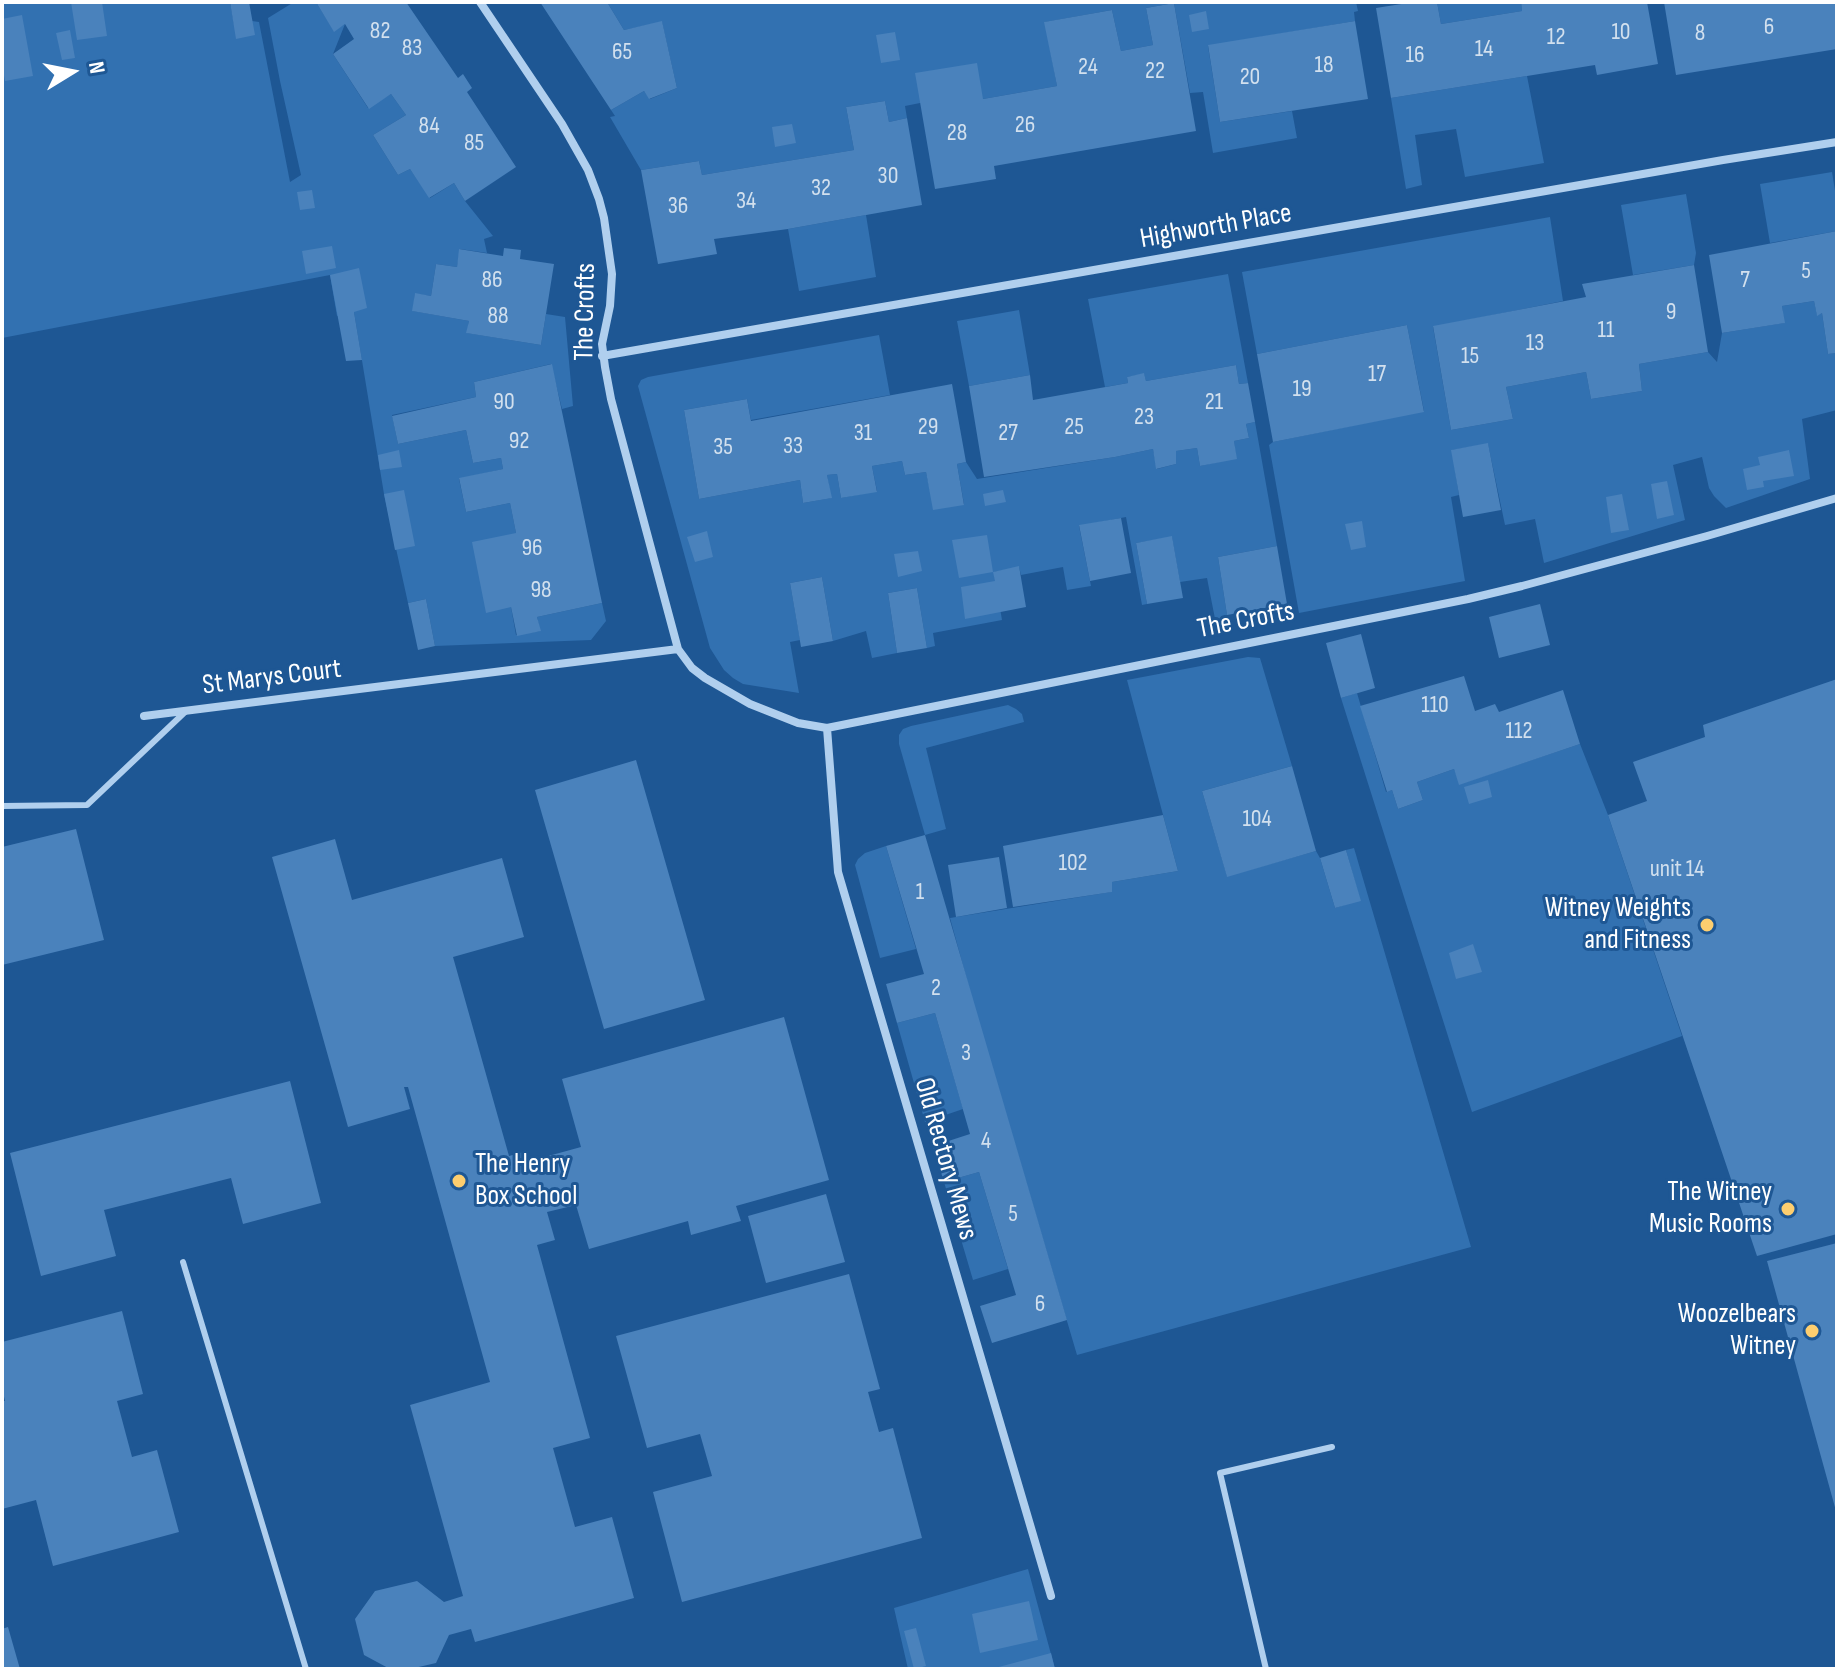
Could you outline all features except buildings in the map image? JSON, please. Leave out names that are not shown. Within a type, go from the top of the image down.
[{"type":"street","name":"The Crofts","points":[[480,2],[562,124],[588,170],[599,199],[612,274],[602,356],[678,649],[698,673],[750,704],[798,723],[827,728],[1468,599],[1837,498]]},
{"type":"street","name":"Highworth Place","points":[[602,356],[1690,165],[1837,142]]},
{"type":"street","name":"St Marys Court","points":[[144,716],[678,649]]},
{"type":"street","name":"Old Rectory Mews","points":[[827,728],[838,872],[1051,1596]]},
{"type":"lane","points":[[2,806],[87,805],[186,711]]},
{"type":"lane","points":[[183,1262],[306,1669]]},
{"type":"lane","points":[[1266,1669],[1220,1473],[1332,1447]]},
{"type":"shaded area","points":[[2,2],[230,2],[234,24],[259,22],[290,182],[301,175],[268,18],[294,2],[316,2],[334,31],[345,24],[333,54],[368,108],[391,94],[406,115],[373,135],[398,175],[410,169],[430,198],[454,183],[493,236],[484,239],[487,253],[460,249],[457,267],[436,264],[431,296],[415,294],[413,311],[469,321],[467,333],[541,345],[546,314],[565,317],[573,406],[562,409],[551,364],[474,382],[476,397],[392,415],[398,444],[466,430],[473,463],[501,458],[503,469],[459,479],[466,512],[510,503],[516,533],[511,607],[516,635],[540,631],[537,617],[602,603],[606,621],[591,640],[435,646],[426,599],[408,603],[384,494],[354,312],[337,316],[330,275],[2,338]]},
{"type":"shaded area","points":[[607,2],[1356,2],[1358,11],[1354,12],[1355,21],[1208,46],[1220,122],[1292,111],[1297,138],[1213,153],[1203,92],[1190,93],[1174,3],[1146,8],[1153,45],[1121,51],[1112,10],[1045,22],[1057,86],[983,99],[905,106],[907,118],[889,122],[885,101],[846,107],[854,150],[702,175],[699,161],[641,170],[610,117],[615,116],[611,110],[644,91],[650,99],[677,88],[662,22],[624,30]]},
{"type":"shaded area","points":[[1437,2],[1521,2],[1522,11],[1441,24]]},
{"type":"shaded area","points":[[1527,76],[1544,163],[1465,177],[1456,129],[1415,135],[1422,185],[1406,189],[1391,98]]},
{"type":"shaded area","points":[[1832,172],[1837,231],[1770,243],[1760,184]]},
{"type":"shaded area","points":[[1686,194],[1696,253],[1694,265],[1633,275],[1621,205]]},
{"type":"shaded area","points":[[866,215],[876,277],[799,291],[788,229]]},
{"type":"shaded area","points":[[1550,217],[1563,301],[1433,327],[1451,430],[1513,419],[1506,387],[1586,372],[1591,399],[1642,391],[1639,364],[1708,352],[1717,362],[1722,333],[1784,323],[1782,306],[1814,301],[1817,315],[1822,313],[1828,354],[1837,353],[1837,410],[1802,419],[1810,479],[1726,508],[1709,488],[1702,457],[1673,465],[1685,520],[1544,563],[1535,519],[1505,525],[1488,444],[1452,450],[1459,495],[1451,497],[1465,581],[1299,613],[1269,445],[1424,411],[1407,325],[1257,354],[1242,272]]},
{"type":"shaded area","points":[[1228,274],[1248,383],[1239,384],[1236,365],[1146,381],[1144,374],[1127,377],[1128,383],[1105,387],[1088,299]]},
{"type":"shaded area","points":[[1019,310],[1030,375],[969,386],[957,321]]},
{"type":"shaded area","points":[[879,335],[890,395],[751,420],[747,399],[684,410],[699,499],[800,480],[803,503],[831,498],[827,475],[837,474],[841,498],[877,491],[872,466],[902,461],[905,475],[926,472],[934,509],[964,504],[957,464],[966,462],[977,479],[1153,449],[1157,469],[1176,464],[1176,451],[1197,448],[1200,466],[1236,458],[1234,441],[1249,438],[1246,424],[1255,422],[1277,546],[1218,557],[1226,626],[1217,629],[1207,578],[1180,582],[1172,537],[1136,543],[1147,604],[1142,605],[1126,517],[1079,526],[1091,586],[1067,590],[1063,567],[1021,575],[1019,567],[994,572],[1002,620],[933,633],[935,646],[927,648],[917,588],[888,593],[897,653],[872,658],[866,631],[833,641],[822,577],[790,583],[800,640],[790,642],[799,693],[743,684],[733,678],[710,648],[638,386],[641,380],[648,377]]},
{"type":"shaded area","points":[[1248,657],[1260,658],[1292,766],[1202,791],[1227,876],[1316,851],[1335,908],[1360,900],[1346,850],[1354,848],[1471,1247],[1077,1355],[950,918],[1111,892],[1112,882],[1178,871],[1127,680]]},
{"type":"shaded area","points":[[1357,693],[1386,792],[1392,790],[1398,809],[1423,800],[1417,782],[1454,769],[1460,784],[1580,744],[1608,815],[1682,1036],[1472,1112],[1341,698]]},
{"type":"shaded area","points":[[1008,705],[1022,714],[1024,722],[926,748],[946,829],[925,835],[899,735],[911,726]]},
{"type":"shaded area","points":[[886,846],[916,949],[880,958],[855,865],[865,853]]},
{"type":"shaded area","points":[[935,1013],[963,1109],[925,1122],[897,1023]]},
{"type":"shaded area","points":[[979,1172],[1008,1269],[973,1280],[944,1182]]},
{"type":"shaded area","points":[[1028,1569],[1055,1669],[908,1669],[894,1608]]},
{"type":"place","name":"Witney Weights and Fitness","points":[[1707,925]]},
{"type":"place","name":"The Henry Box School","points":[[459,1181]]},
{"type":"place","name":"The Witney Music Rooms","points":[[1788,1209]]},
{"type":"place","name":"Woozelbears Witney","points":[[1812,1331]]}]
